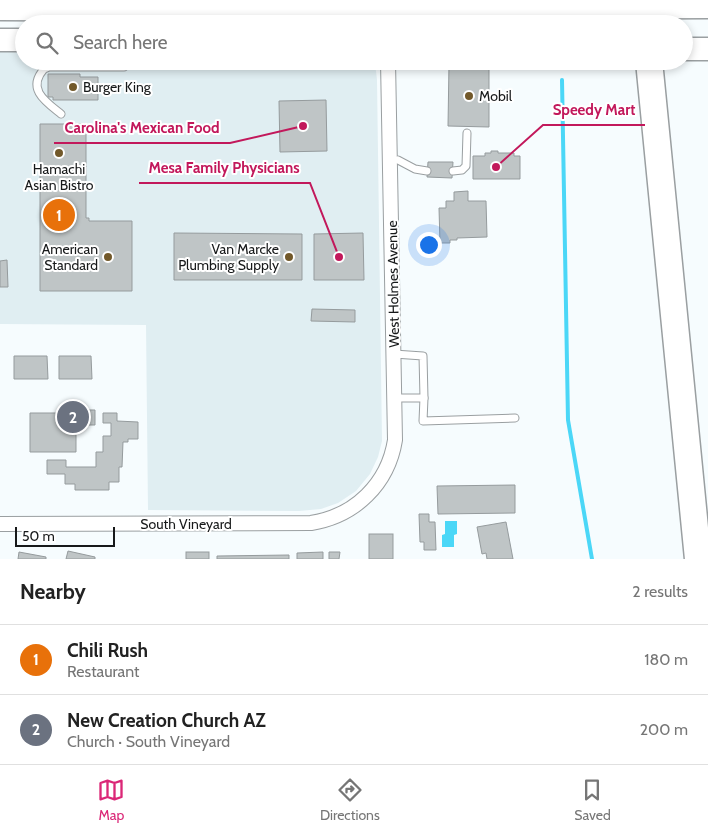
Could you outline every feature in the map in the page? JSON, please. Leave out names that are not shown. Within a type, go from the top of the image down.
[{"type":"highway","points":[[650,70],[698,559]]},
{"type":"main road","points":[[410,15],[485,8],[650,10],[700,7]]},
{"type":"main road","points":[[0,9],[300,15]]},
{"type":"main road","points":[[0,40],[15,40]]},
{"type":"street","name":"West Holmes Avenue","points":[[365,499],[386,473],[394,451],[395,440],[388,70]]},
{"type":"street","name":"South Vineyard","points":[[0,524],[311,523],[339,516],[353,509],[365,499]]},
{"type":"lane","points":[[43,70],[38,80],[37,88],[40,98],[61,114]]},
{"type":"lane","points":[[452,171],[462,170],[466,166],[467,133]]},
{"type":"lane","points":[[398,160],[415,169],[427,171]]},
{"type":"lane","points":[[394,354],[423,356],[424,398],[422,421],[515,418]]},
{"type":"lane","points":[[394,398],[424,398]]},
{"type":"shaded area","points":[[0,51],[15,51],[15,70],[376,70],[382,441],[378,457],[370,474],[356,491],[338,503],[321,509],[299,511],[148,510],[146,325],[0,324]]},
{"type":"water","points":[[445,521],[457,521],[454,547],[442,547]]},
{"type":"building","name":"Mobil","points":[[449,70],[489,70],[489,127],[448,126]]},
{"type":"building","name":"Burger King","points":[[48,74],[80,74],[80,77],[98,77],[98,100],[53,100],[53,97],[48,97]]},
{"type":"building","points":[[326,100],[327,151],[280,152],[279,101]]},
{"type":"building","points":[[40,124],[86,124],[86,218],[89,218],[89,221],[132,221],[132,291],[40,291]]},
{"type":"building","points":[[491,151],[514,153],[514,156],[520,156],[520,179],[473,179],[473,156],[485,156],[485,153],[491,153]]},
{"type":"building","points":[[428,162],[453,162],[452,178],[427,177]]},
{"type":"building","points":[[468,191],[468,201],[486,201],[487,237],[457,238],[457,240],[450,240],[450,243],[440,243],[439,208],[446,208],[446,201],[454,201],[454,192]]},
{"type":"building","points":[[174,233],[302,234],[302,280],[174,280]]},
{"type":"building","points":[[363,233],[364,280],[314,280],[314,234]]},
{"type":"building","points":[[7,260],[8,287],[0,287],[0,261]]},
{"type":"building","points":[[312,309],[355,310],[355,322],[311,321]]},
{"type":"building","points":[[14,356],[47,356],[48,379],[14,379]]},
{"type":"building","points":[[59,356],[91,356],[92,379],[59,379]]},
{"type":"building","points":[[76,410],[95,410],[95,425],[76,425],[76,452],[30,452],[30,413],[76,413]]},
{"type":"building","points":[[103,413],[117,413],[117,421],[138,422],[138,439],[128,439],[128,442],[123,442],[119,482],[109,482],[109,490],[75,490],[75,484],[65,484],[65,474],[47,474],[47,460],[66,460],[66,467],[96,467],[96,452],[103,452],[103,436],[111,436],[111,423],[103,423]]},
{"type":"building","points":[[515,485],[515,513],[438,514],[437,486]]},
{"type":"building","points":[[419,514],[429,514],[429,522],[435,522],[436,550],[424,550],[424,542],[420,542]]},
{"type":"building","points":[[506,522],[513,559],[487,559],[486,553],[482,554],[477,527]]},
{"type":"building","points":[[369,534],[393,534],[393,559],[369,559]]},
{"type":"building","points":[[68,551],[95,557],[95,559],[66,559]]},
{"type":"building","points":[[19,552],[46,557],[46,559],[18,559]]},
{"type":"building","points":[[186,552],[209,552],[209,559],[186,559]]},
{"type":"building","points":[[323,552],[323,559],[297,559],[297,553]]},
{"type":"building","points":[[329,552],[340,552],[339,559],[329,559]]},
{"type":"building","points":[[289,555],[289,559],[217,559],[217,556]]},
{"type":"waterway","points":[[562,80],[568,420],[592,559]]},
{"type":"place","name":"Burger King","points":[[73,87]]},
{"type":"place","name":"Mobil","points":[[469,96]]},
{"type":"place","name":"Carolina's Mexican Food","points":[[303,126]]},
{"type":"place","name":"Hamachi Asian Bistro","points":[[59,153]]},
{"type":"place","name":"Speedy Mart","points":[[496,167]]},
{"type":"place","name":"Chili Rush","points":[[59,215]]},
{"type":"place","name":"American Standard","points":[[108,257]]},
{"type":"place","name":"Van Marcke Plumbing Supply","points":[[289,257]]},
{"type":"place","name":"Mesa Family Physicians","points":[[339,257]]},
{"type":"place","name":"New Creation Church AZ","points":[[73,417]]}]
